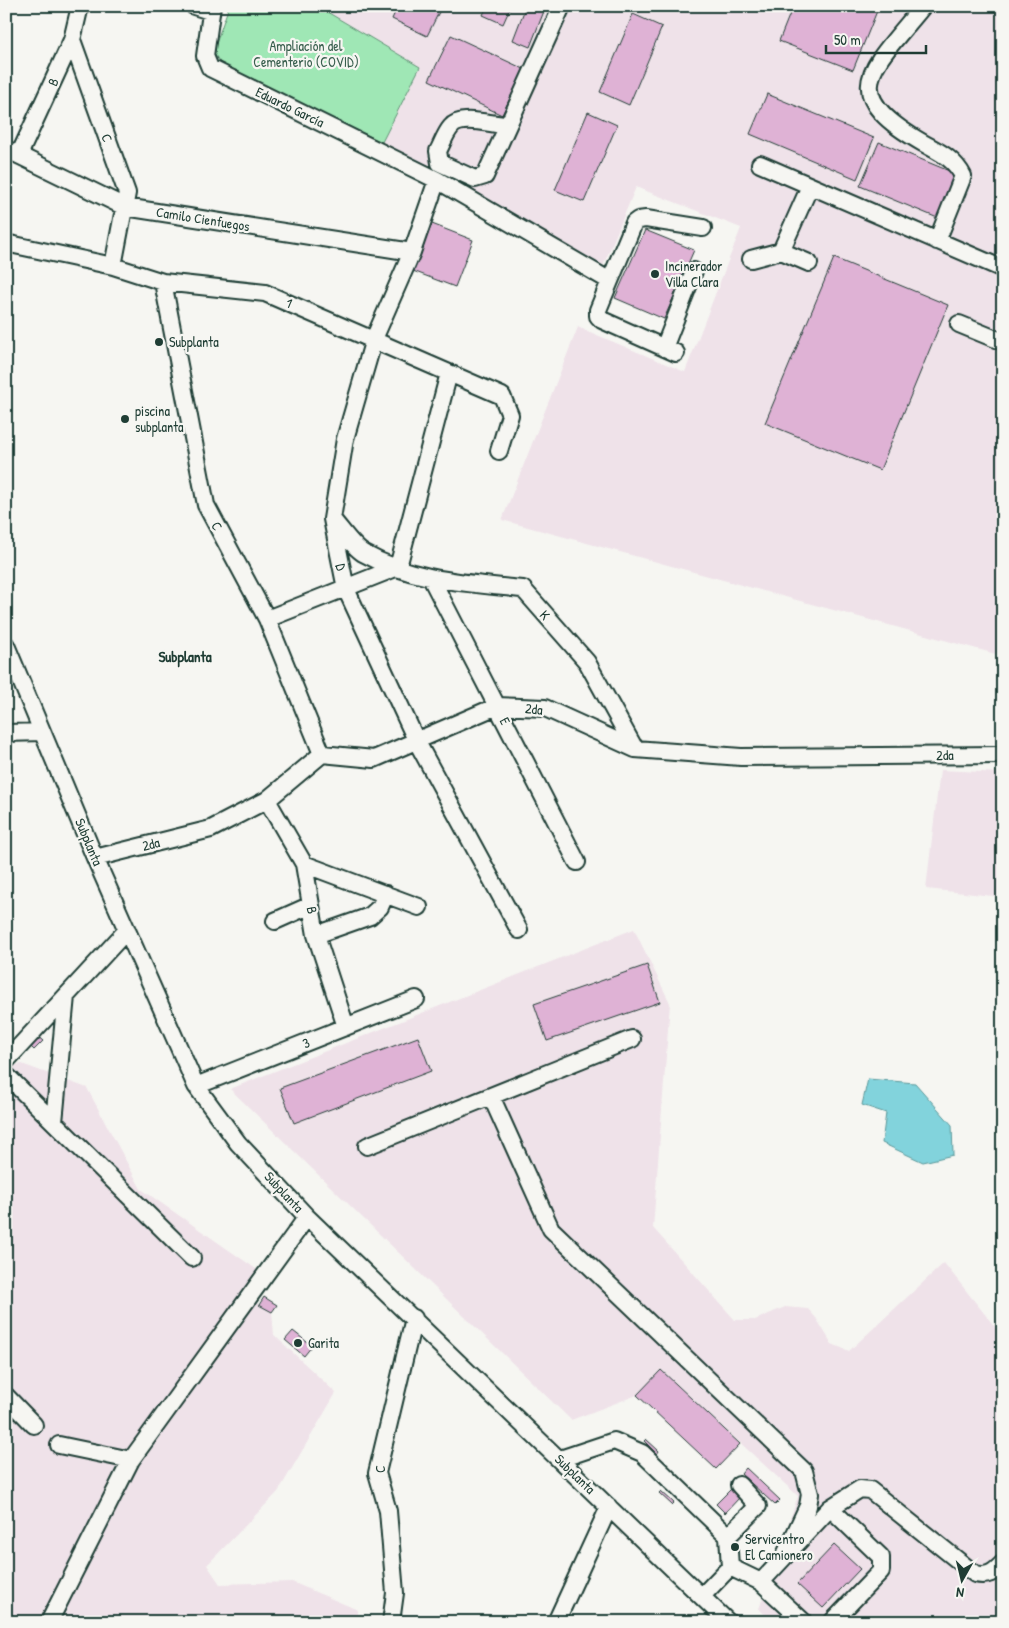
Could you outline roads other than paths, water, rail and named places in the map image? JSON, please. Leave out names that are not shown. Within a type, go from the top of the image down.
[{"type":"street","name":"B","points":[[13,152],[72,40],[80,6]]},
{"type":"street","points":[[507,125],[562,6]]},
{"type":"street","points":[[923,6],[875,65],[870,78],[870,94],[875,108],[897,128],[950,158],[963,176],[937,241]]},
{"type":"street","name":"Eduardo García","points":[[205,8],[204,56],[210,68],[437,180],[610,281]]},
{"type":"street","name":"C","points":[[72,40],[127,193],[113,266]]},
{"type":"street","name":"Camilo Cienfuegos","points":[[13,152],[125,207],[412,252]]},
{"type":"street","points":[[760,164],[1003,270]]},
{"type":"street","name":"D","points":[[437,180],[412,252],[374,339],[345,438],[332,519],[346,588],[417,742],[518,930]]},
{"type":"street","points":[[781,251],[810,186]]},
{"type":"street","points":[[694,271],[670,350],[602,320],[598,316],[598,310],[610,281],[634,224],[638,220],[646,219],[703,228]]},
{"type":"street","name":"1","points":[[6,245],[10,244],[113,266],[163,282],[265,293],[502,396],[510,415],[499,451]]},
{"type":"street","points":[[751,259],[781,251],[808,263]]},
{"type":"street","name":"C","points":[[163,282],[206,505],[267,619],[322,754]]},
{"type":"street","points":[[959,324],[1003,342]]},
{"type":"street","points":[[267,619],[398,567],[449,373]]},
{"type":"street","name":"K","points":[[332,519],[362,552],[432,580],[523,589],[587,662],[636,749]]},
{"type":"street","name":"E","points":[[432,580],[577,862]]},
{"type":"street","name":"Subplanta","points":[[6,645],[95,858],[196,1086],[238,1143],[307,1216],[728,1622]]},
{"type":"street","name":"2da","points":[[95,858],[211,829],[267,800],[322,754],[374,760],[497,706],[545,708],[636,749],[741,757],[1003,754]]},
{"type":"street","points":[[6,733],[42,732]]},
{"type":"street","name":"B","points":[[267,800],[304,864],[316,935],[346,1027]]},
{"type":"street","points":[[304,864],[419,908]]},
{"type":"street","points":[[316,935],[370,916],[380,907],[386,894]]},
{"type":"street","points":[[275,921],[311,905]]},
{"type":"street","points":[[6,1061],[127,930]]},
{"type":"street","points":[[54,1122],[66,996]]},
{"type":"street","name":"3","points":[[196,1086],[416,999]]},
{"type":"street","points":[[367,1146],[632,1039]]},
{"type":"street","points":[[6,1075],[192,1258]]},
{"type":"street","points":[[492,1096],[551,1230],[804,1471],[810,1494],[808,1506],[784,1557]]},
{"type":"street","points":[[49,1622],[131,1460],[307,1216]]},
{"type":"street","name":"C","points":[[391,1622],[395,1593],[388,1520],[377,1473],[414,1318]]},
{"type":"street","points":[[6,1396],[34,1425]]},
{"type":"street","points":[[560,1460],[614,1441],[642,1453],[728,1536],[730,1567],[702,1596]]},
{"type":"street","points":[[59,1446],[131,1460]]},
{"type":"street","points":[[728,1536],[758,1506],[738,1485]]},
{"type":"street","points":[[761,1582],[830,1508],[860,1489],[870,1490],[975,1574],[984,1576],[993,1573],[1003,1563]]},
{"type":"street","points":[[556,1622],[609,1507]]},
{"type":"street","points":[[830,1508],[881,1557],[881,1571],[832,1622]]},
{"type":"street","points":[[730,1567],[761,1582],[804,1622]]},
{"type":"street","points":[[61,1598],[64,1622]]},
{"type":"water","points":[[868,1079],[915,1083],[952,1125],[953,1155],[923,1162],[882,1143],[886,1113],[862,1105]]},
{"type":"place","name":"Incinerador Villa Clara","points":[[655,274]]},
{"type":"place","name":"Subplanta","points":[[159,342]]},
{"type":"place","name":"piscina subplanta","points":[[125,419]]},
{"type":"place","name":"Garita","points":[[298,1343]]},
{"type":"place","name":"Servicentro El Camionero","points":[[735,1547]]},
{"type":"district","name":"Subplanta","points":[[185,657]]},
{"type":"park label","name":"Ampliación del Cementerio (COVID)","points":[[306,54]]}]
